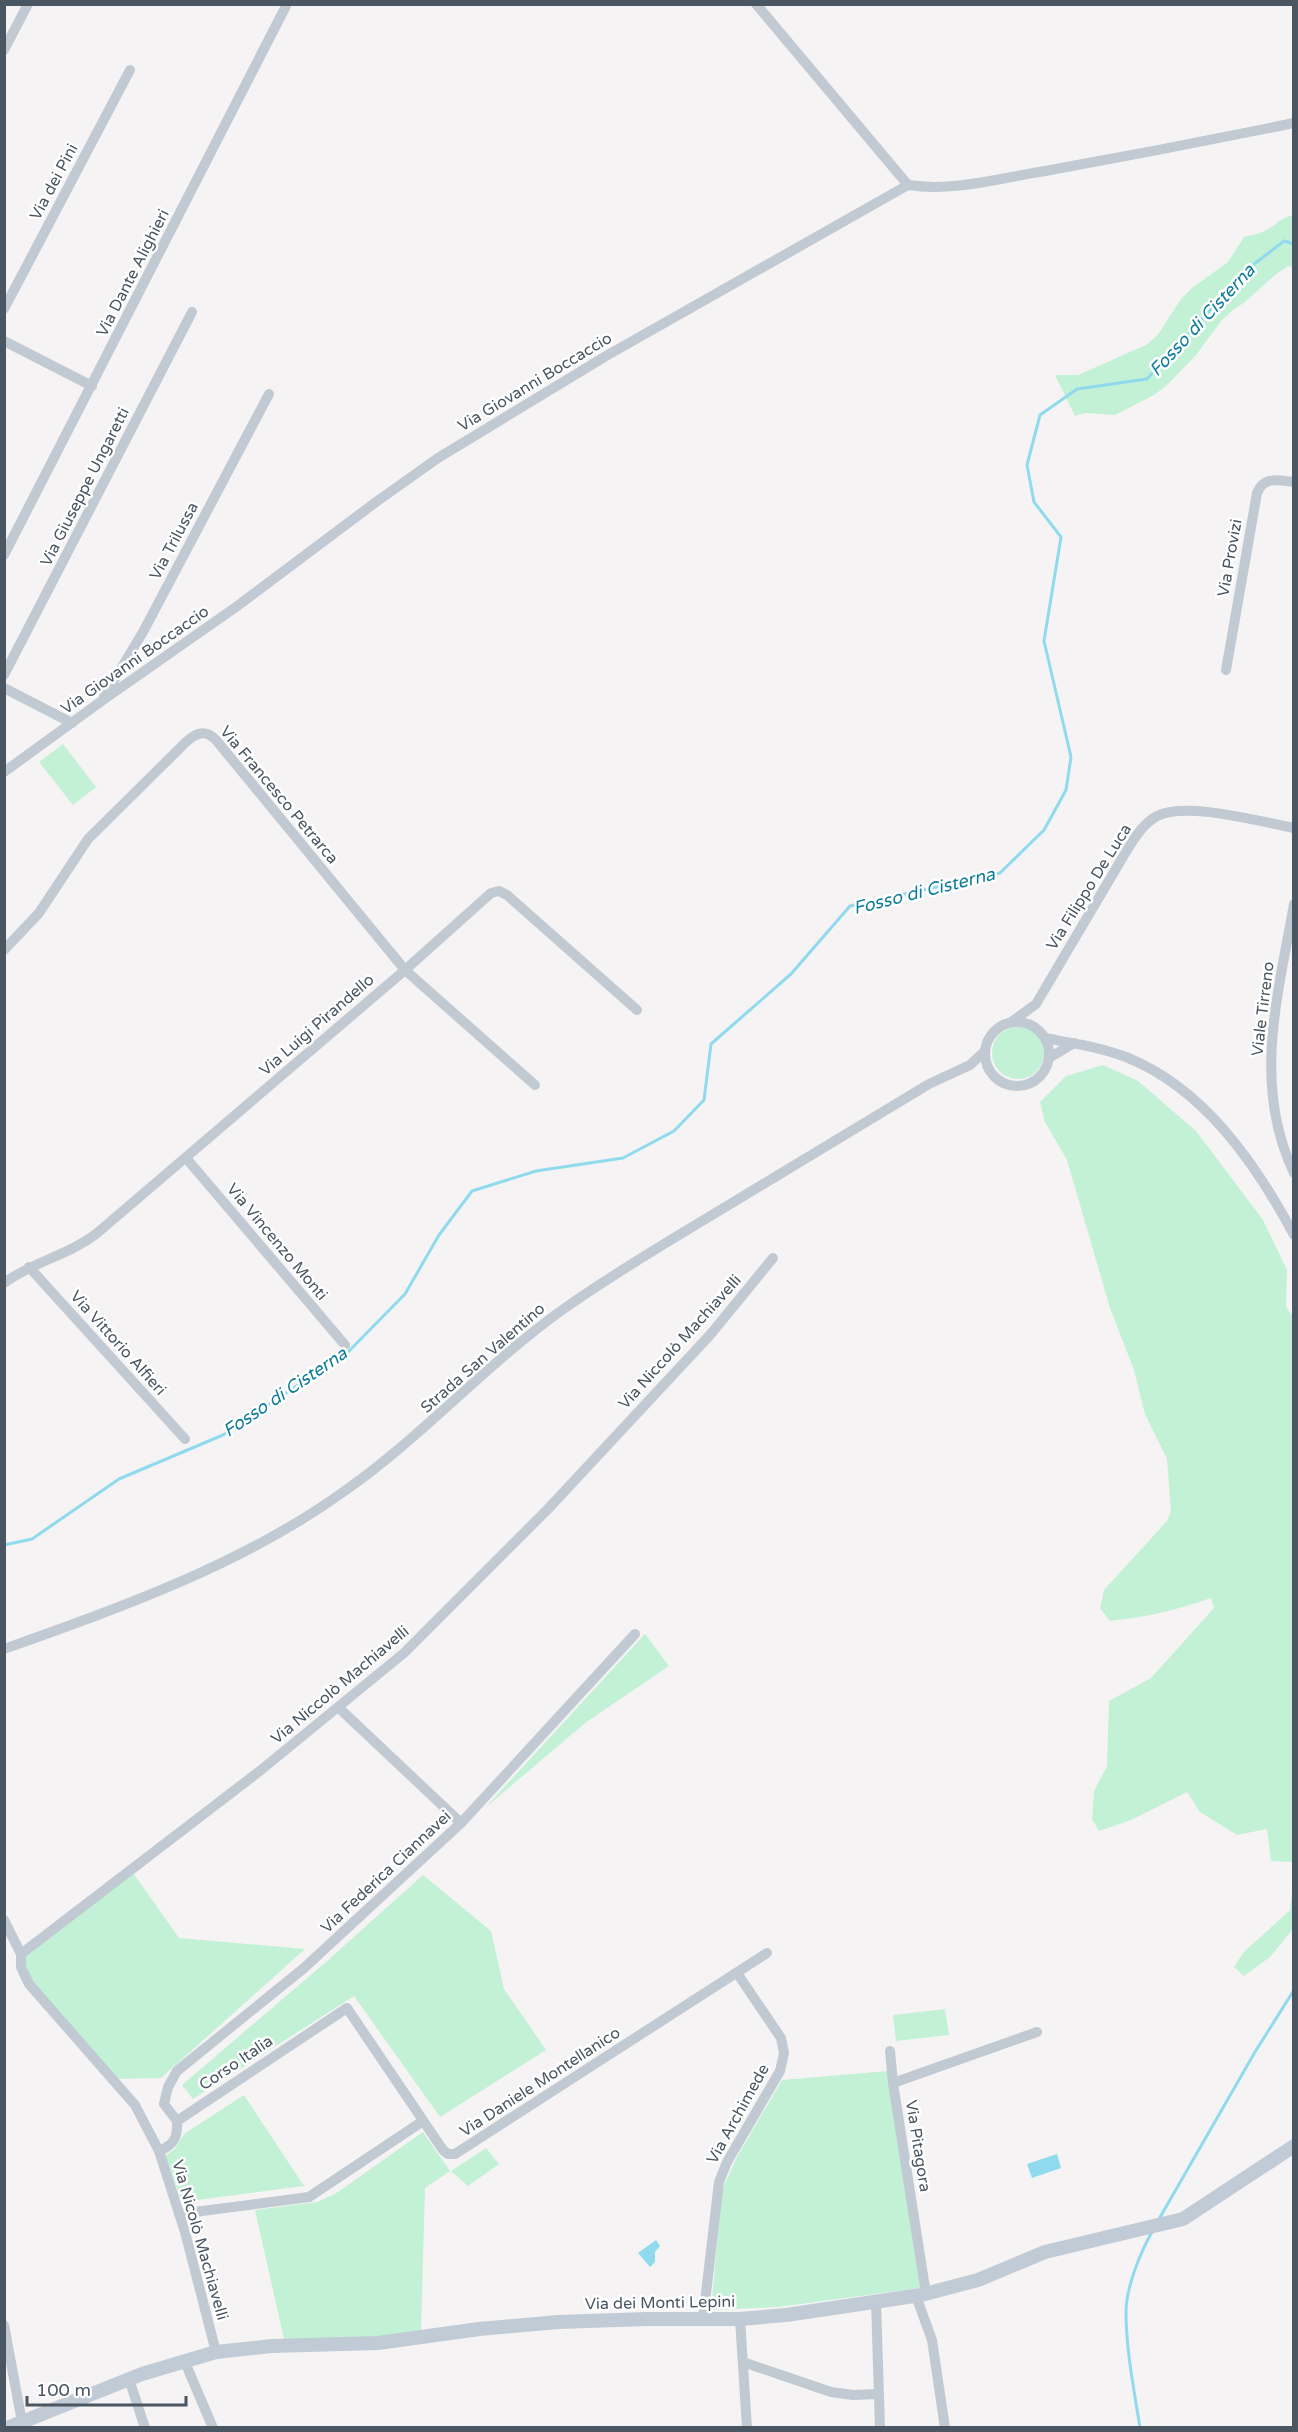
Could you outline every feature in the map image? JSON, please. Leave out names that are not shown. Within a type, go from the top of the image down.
[{"type":"street","points":[[4,51],[28,4]]},
{"type":"street","name":"Via Dante Alighieri","points":[[4,555],[287,4]]},
{"type":"street","points":[[756,4],[908,185],[927,188],[958,186],[1293,123]]},
{"type":"street","name":"Via dei Pini","points":[[4,309],[130,70]]},
{"type":"street","name":"Via Giovanni Boccaccio","points":[[4,772],[449,451],[606,356],[908,185]]},
{"type":"street","name":"Via Giuseppe Ungaretti","points":[[4,675],[192,312]]},
{"type":"street","points":[[4,340],[92,386]]},
{"type":"street","name":"Via Trilussa","points":[[103,700],[143,632],[269,394]]},
{"type":"street","name":"Via Provizi","points":[[1226,670],[1257,493],[1263,483],[1271,480],[1293,482]]},
{"type":"street","points":[[4,688],[72,723]]},
{"type":"street","name":"Via Francesco Petrarca","points":[[4,950],[39,913],[88,839],[186,742],[202,732],[216,740],[405,970]]},
{"type":"street","name":"Via Filippo De Luca","points":[[1036,1004],[1131,843],[1152,819],[1168,812],[1188,810],[1293,828]]},
{"type":"street","name":"Via Luigi Pirandello","points":[[4,1283],[29,1267],[70,1250],[89,1239],[405,970],[488,895],[499,891],[507,895],[637,1010]]},
{"type":"street","name":"Viale Tirreno","points":[[1293,904],[1273,1030],[1270,1082],[1274,1118],[1282,1148],[1293,1173]]},
{"type":"street","points":[[405,970],[535,1085]]},
{"type":"street","points":[[990,1070],[985,1051],[993,1033],[1036,1004]]},
{"type":"street","points":[[1035,1028],[1036,1004]]},
{"type":"street","points":[[1010,1023],[1020,1023],[1035,1028],[1045,1038],[1049,1058]]},
{"type":"street","points":[[1045,1038],[1074,1043],[1124,1057],[1142,1064],[1175,1085],[1226,1133],[1253,1166],[1293,1235]]},
{"type":"street","points":[[970,1065],[990,1070],[1004,1083],[1024,1085],[1041,1076],[1049,1058],[1074,1043]]},
{"type":"street","name":"Strada San Valentino","points":[[4,1649],[117,1607],[210,1568],[304,1518],[351,1487],[400,1450],[523,1340],[587,1293],[649,1252],[929,1084],[970,1065],[985,1051]]},
{"type":"street","name":"Via Vincenzo Monti","points":[[186,1158],[345,1345]]},
{"type":"street","name":"Via Niccolò Machiavelli","points":[[21,1954],[261,1770],[404,1653],[547,1510],[710,1335],[773,1258]]},
{"type":"street","name":"Via Vittorio Alfieri","points":[[29,1267],[185,1439]]},
{"type":"street","name":"Via Federica Ciannavei","points":[[177,2121],[164,2104],[168,2087],[177,2071],[304,1968],[461,1823],[635,1634]]},
{"type":"street","points":[[339,1708],[461,1823]]},
{"type":"street","points":[[4,1920],[21,1954]]},
{"type":"street","name":"Via Daniele Montellanico","points":[[347,2008],[444,2151],[451,2154],[458,2153],[767,1953]]},
{"type":"street","name":"Via Nicolò Machiavelli","points":[[21,1954],[23,1972],[32,1988],[135,2105],[159,2151],[179,2214],[216,2352]]},
{"type":"street","name":"Via Archimede","points":[[703,2319],[719,2182],[727,2162],[780,2071],[783,2058],[781,2038],[737,1973]]},
{"type":"street","name":"Corso Italia","points":[[177,2121],[347,2008]]},
{"type":"street","name":"Via Pitagora","points":[[945,2427],[932,2340],[921,2295],[893,2083],[1037,2032]]},
{"type":"street","points":[[890,2051],[893,2083]]},
{"type":"street","points":[[159,2151],[169,2147],[175,2139],[177,2121]]},
{"type":"street","points":[[179,2214],[309,2197],[423,2121]]},
{"type":"street","name":"Via dei Monti Lepini","points":[[7,2427],[129,2379],[184,2360],[216,2352],[272,2346],[378,2343],[487,2328],[558,2322],[740,2319],[921,2295],[978,2280],[1045,2252],[1184,2219],[1293,2146]]},
{"type":"street","points":[[876,2302],[880,2427]]},
{"type":"street","points":[[740,2319],[747,2427]]},
{"type":"street","points":[[4,2325],[22,2422]]},
{"type":"street","points":[[184,2360],[213,2427]]},
{"type":"street","points":[[743,2362],[831,2392],[879,2394]]},
{"type":"street","points":[[129,2379],[145,2427]]},
{"type":"green space","points":[[1293,215],[1293,267],[1288,266],[1276,274],[1222,320],[1196,355],[1166,386],[1154,395],[1115,415],[1085,413],[1075,416],[1055,375],[1078,375],[1146,345],[1157,336],[1181,299],[1192,288],[1228,262],[1244,237],[1262,232]]},
{"type":"green space","points":[[63,744],[96,787],[73,805],[39,762]]},
{"type":"green space","points":[[1018,1027],[1028,1029],[1036,1035],[1042,1043],[1044,1053],[1042,1063],[1036,1071],[1028,1077],[1018,1079],[1008,1077],[1000,1071],[994,1063],[992,1053],[994,1043],[1000,1035],[1008,1029]]},
{"type":"green space","points":[[1103,1065],[1138,1081],[1196,1131],[1263,1220],[1287,1270],[1286,1307],[1294,1318],[1293,1862],[1271,1861],[1267,1829],[1237,1835],[1200,1812],[1187,1792],[1131,1820],[1099,1831],[1092,1819],[1094,1791],[1107,1766],[1109,1701],[1151,1678],[1214,1608],[1211,1598],[1161,1612],[1110,1621],[1100,1608],[1104,1590],[1167,1521],[1171,1511],[1167,1459],[1145,1414],[1134,1370],[1110,1308],[1067,1160],[1045,1122],[1040,1102],[1066,1076]]},
{"type":"green space","points":[[645,1634],[669,1666],[585,1723],[485,1808]]},
{"type":"green space","points":[[131,1870],[179,1938],[305,1949],[161,2078],[113,2079],[38,1995],[21,1954]]},
{"type":"green space","points":[[423,1875],[491,1931],[504,1989],[546,2050],[440,2117],[354,1996],[193,2099],[182,2085],[326,1962]]},
{"type":"green space","points":[[1293,1885],[1293,1929],[1270,1957],[1244,1976],[1234,1967],[1244,1952],[1290,1910]]},
{"type":"green space","points":[[945,2009],[949,2035],[896,2041],[893,2015]]},
{"type":"green space","points":[[888,2071],[920,2288],[778,2307],[711,2310],[722,2190],[737,2157],[782,2080]]},
{"type":"green space","points":[[244,2095],[304,2186],[182,2202],[165,2156],[175,2149],[184,2134]]},
{"type":"green space","points":[[423,2132],[450,2171],[425,2188],[421,2331],[388,2337],[284,2339],[255,2210],[317,2202],[335,2194]]},
{"type":"green space","points":[[486,2148],[499,2164],[468,2186],[451,2171]]},
{"type":"water","points":[[1057,2154],[1061,2168],[1032,2178],[1027,2164]]},
{"type":"water","points":[[656,2240],[660,2246],[655,2252],[655,2262],[650,2267],[638,2253]]},
{"type":"waterway","name":"Fosso di Cisterna","points":[[4,1545],[32,1539],[119,1479],[223,1435],[348,1352],[405,1294],[439,1235],[472,1191],[536,1171],[623,1158],[674,1131],[704,1100],[711,1044],[791,974],[850,906],[1000,873],[1044,830],[1066,790],[1071,757],[1044,641],[1061,537],[1034,502],[1027,465],[1040,415],[1077,389],[1147,379],[1249,268],[1284,241],[1294,244]]},
{"type":"waterway","points":[[1159,2219],[1255,2052],[1294,1990]]},
{"type":"waterway","points":[[1140,2428],[1129,2355],[1126,2312],[1128,2292],[1134,2271],[1152,2232]]}]
